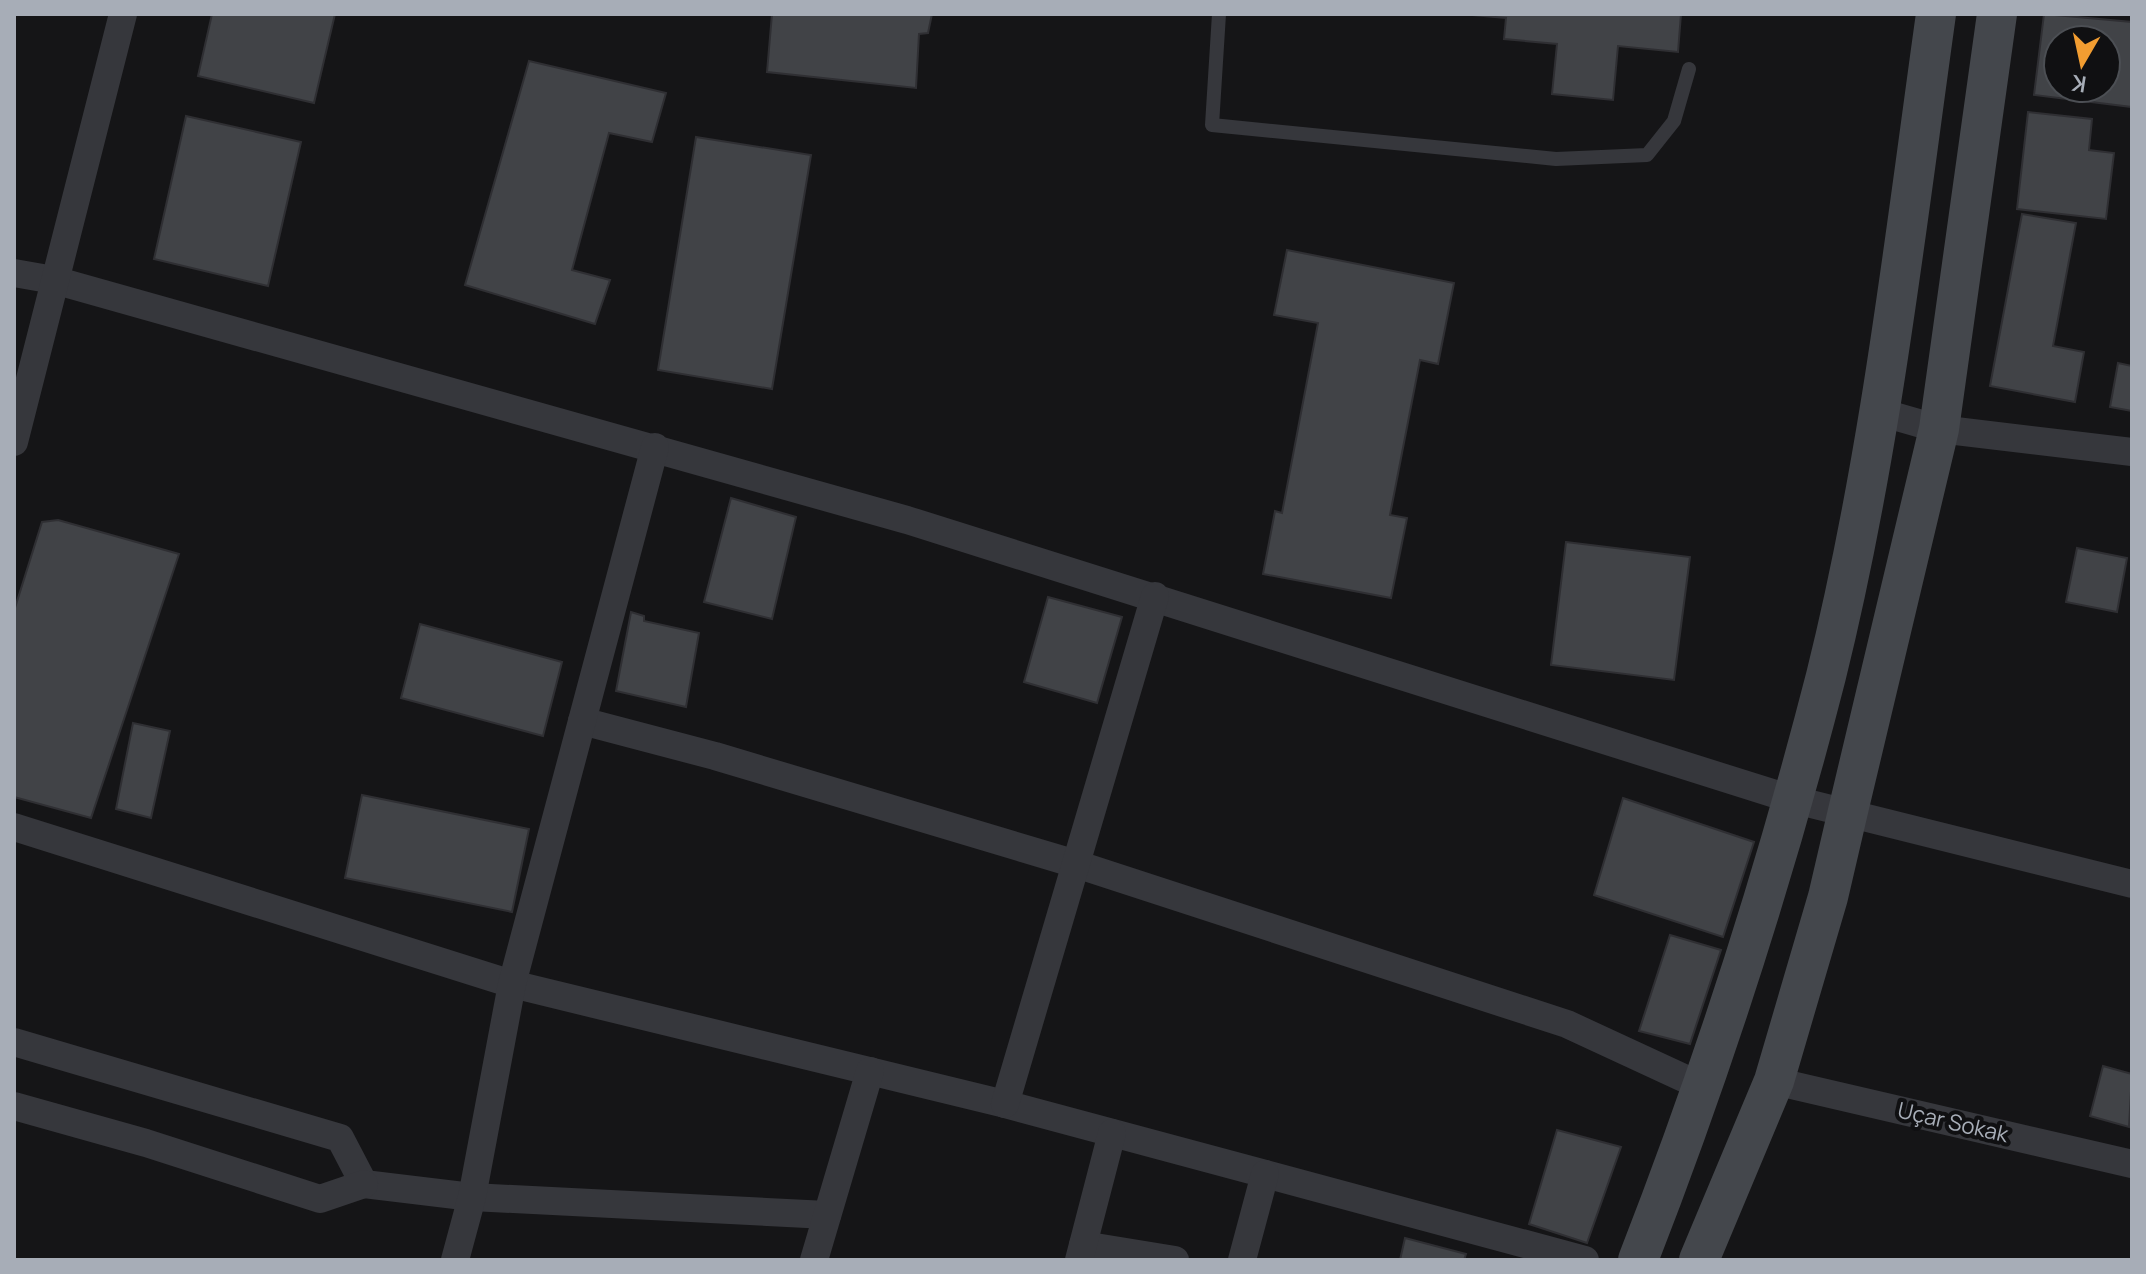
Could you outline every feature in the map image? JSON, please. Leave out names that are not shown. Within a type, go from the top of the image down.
[{"type":"main road","points":[[1638,1260],[1703,1087],[1826,674],[1880,412],[1936,14]]},
{"type":"main road","points":[[1699,1260],[1774,1081],[1828,897],[1939,429],[1997,14]]},
{"type":"street","points":[[14,442],[123,14]]},
{"type":"street","points":[[14,273],[54,280],[655,447],[1155,596],[1791,799],[2132,884]]},
{"type":"street","points":[[1880,412],[1939,429],[2132,452]]},
{"type":"street","points":[[455,1260],[472,1197],[512,984],[655,447]]},
{"type":"street","points":[[1005,1104],[1155,596]]},
{"type":"street","points":[[582,721],[715,756],[1076,864],[1567,1024],[1703,1087]]},
{"type":"street","points":[[14,827],[512,984],[1005,1104],[1585,1260]]},
{"type":"street","points":[[14,1042],[340,1138],[364,1184]]},
{"type":"street","points":[[814,1260],[870,1071]]},
{"type":"street","name":"Uçar Sokak","points":[[1774,1081],[2132,1164]]},
{"type":"street","points":[[14,1106],[146,1143],[320,1199],[364,1184],[472,1197],[827,1215]]},
{"type":"street","points":[[1112,1133],[1081,1252],[1175,1260]]},
{"type":"street","points":[[1242,1260],[1265,1174]]},
{"type":"lane","points":[[1219,14],[1212,125],[1556,159],[1647,155],[1674,121],[1689,69]]},
{"type":"building","points":[[212,14],[335,14],[314,103],[198,76]]},
{"type":"building","points":[[772,14],[932,14],[928,33],[919,34],[916,88],[767,72]]},
{"type":"building","points":[[1461,14],[1681,14],[1678,52],[1618,46],[1613,100],[1552,94],[1557,44],[1504,39],[1506,18]]},
{"type":"building","points":[[2044,14],[2132,22],[2132,107],[2108,104],[2122,104],[2122,24],[2043,24]]},
{"type":"building","points":[[2042,30],[2042,96],[2034,95]]},
{"type":"building","points":[[529,61],[666,93],[652,142],[609,133],[572,270],[610,280],[595,324],[465,285]]},
{"type":"building","points":[[2028,112],[2092,119],[2089,150],[2114,153],[2106,219],[2017,209]]},
{"type":"building","points":[[186,116],[301,142],[268,286],[154,259]]},
{"type":"building","points":[[696,137],[811,155],[772,389],[658,370]]},
{"type":"building","points":[[2022,214],[2076,223],[2053,346],[2084,352],[2075,402],[1990,386]]},
{"type":"building","points":[[1287,250],[1454,283],[1438,364],[1420,360],[1390,515],[1407,518],[1391,598],[1263,574],[1275,511],[1282,513],[1318,323],[1274,315]]},
{"type":"building","points":[[2118,363],[2132,366],[2132,411],[2110,407]]},
{"type":"building","points":[[731,498],[796,517],[772,619],[704,602]]},
{"type":"building","points":[[58,520],[179,554],[91,818],[14,797],[14,611],[42,522]]},
{"type":"building","points":[[1566,542],[1690,557],[1674,680],[1551,665]]},
{"type":"building","points":[[2077,548],[2127,558],[2117,612],[2066,602]]},
{"type":"building","points":[[1048,597],[1122,617],[1097,703],[1024,682]]},
{"type":"building","points":[[631,612],[644,616],[644,621],[699,633],[686,707],[616,691]]},
{"type":"building","points":[[420,624],[562,662],[543,736],[401,698]]},
{"type":"building","points":[[133,723],[170,731],[151,818],[116,809]]},
{"type":"building","points":[[362,795],[529,829],[512,912],[345,878]]},
{"type":"building","points":[[1623,798],[1754,842],[1723,937],[1594,895]]},
{"type":"building","points":[[1670,935],[1721,950],[1690,1044],[1639,1031]]},
{"type":"building","points":[[2103,1066],[2132,1074],[2129,1127],[2090,1116]]},
{"type":"building","points":[[1557,1130],[1621,1147],[1587,1243],[1529,1224]]},
{"type":"building","points":[[1405,1238],[1466,1254],[1464,1260],[1400,1260]]}]
